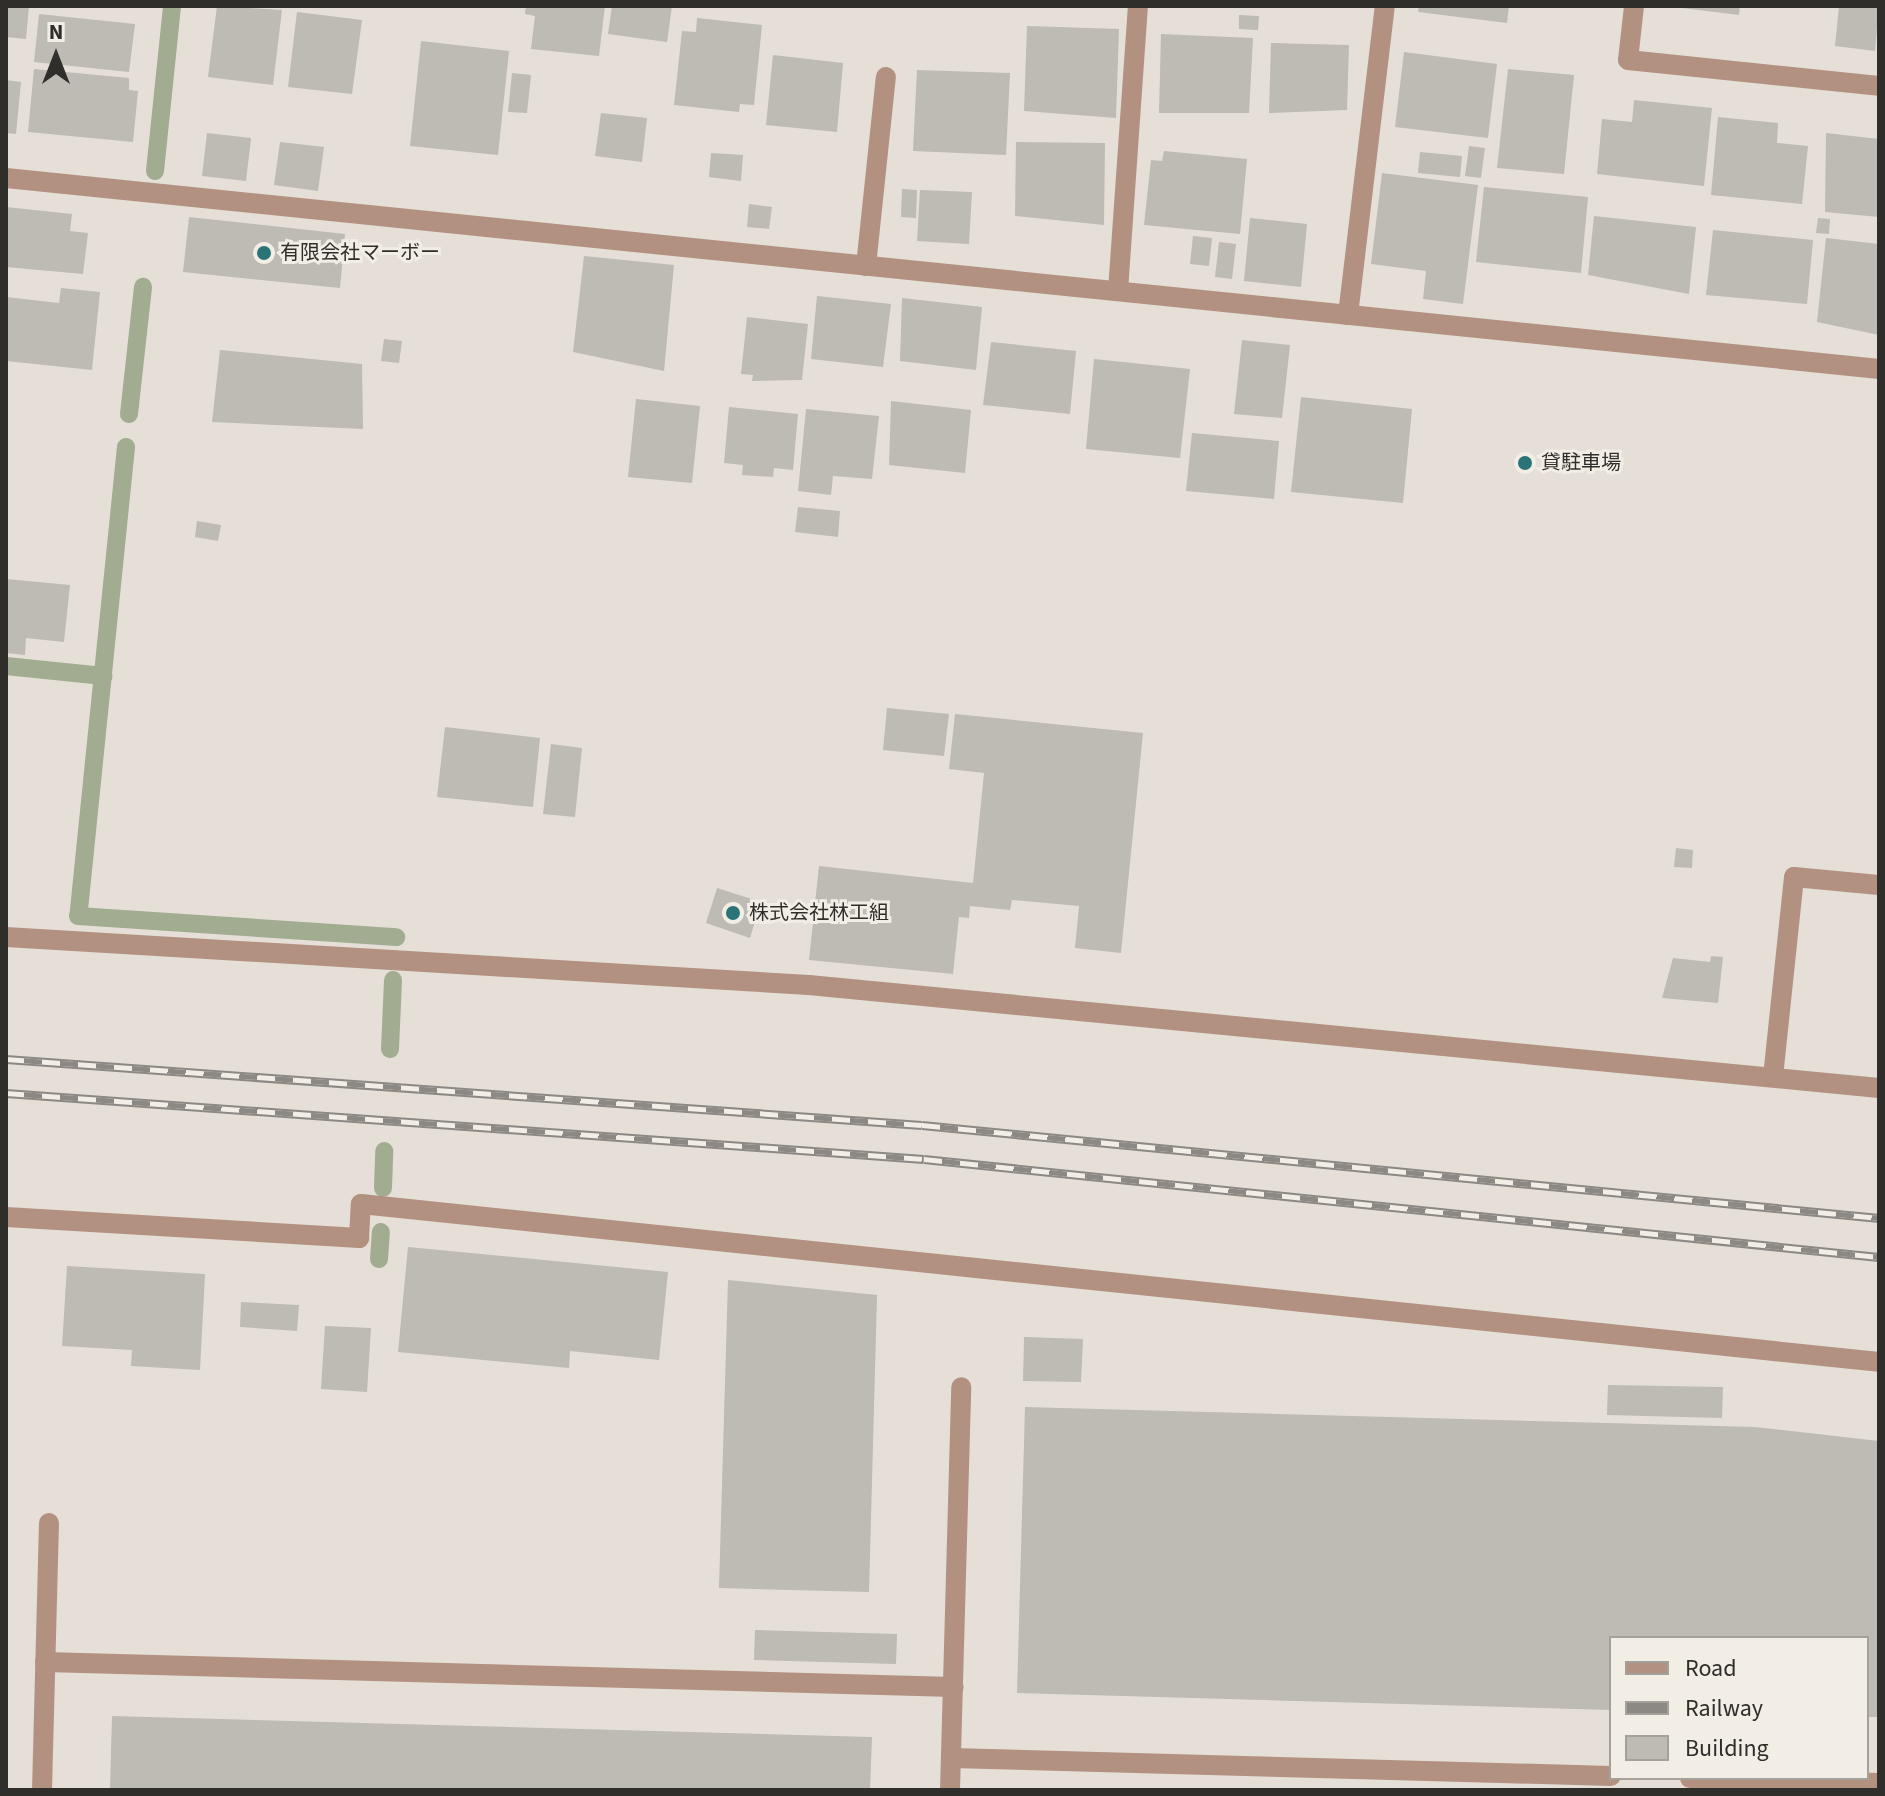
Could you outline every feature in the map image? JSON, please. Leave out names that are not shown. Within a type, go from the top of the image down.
[{"type":"street","points":[[1118,291],[1138,6]]},
{"type":"street","points":[[1348,315],[1385,6]]},
{"type":"street","points":[[1634,6],[1628,60],[1879,86]]},
{"type":"street","points":[[866,266],[886,77]]},
{"type":"street","points":[[6,178],[1879,369]]},
{"type":"street","points":[[1773,1077],[1794,877],[1879,885]]},
{"type":"street","points":[[6,937],[809,985],[1879,1088]]},
{"type":"street","points":[[6,1217],[359,1238],[361,1204],[1879,1362]]},
{"type":"street","points":[[950,1790],[961,1387]]},
{"type":"street","points":[[42,1790],[49,1523]]},
{"type":"street","points":[[45,1662],[954,1687]]},
{"type":"street","points":[[951,1758],[1609,1776]]},
{"type":"street","points":[[1766,1780],[1879,1783]]},
{"type":"building","points":[[6,6],[29,6],[26,39],[6,37]]},
{"type":"building","points":[[217,6],[282,10],[273,85],[208,77]]},
{"type":"building","points":[[526,6],[605,6],[599,56],[531,49],[535,16],[525,14]]},
{"type":"building","points":[[612,6],[672,6],[667,42],[608,34]]},
{"type":"building","points":[[1419,6],[1509,6],[1507,23],[1418,12]]},
{"type":"building","points":[[1666,6],[1740,6],[1739,15]]},
{"type":"building","points":[[1839,6],[1879,6],[1875,51],[1835,46]]},
{"type":"building","points":[[297,12],[362,20],[352,94],[288,87]]},
{"type":"building","points":[[39,14],[135,24],[129,72],[34,62]]},
{"type":"building","points":[[1239,15],[1259,16],[1258,30],[1239,29]]},
{"type":"building","points":[[697,18],[762,25],[754,105],[740,104],[739,112],[674,105],[682,31],[696,32]]},
{"type":"building","points":[[1027,26],[1119,29],[1116,118],[1024,111]]},
{"type":"building","points":[[1161,34],[1253,38],[1249,113],[1159,113]]},
{"type":"building","points":[[421,41],[509,51],[498,155],[410,146]]},
{"type":"building","points":[[1271,43],[1349,45],[1347,110],[1269,113]]},
{"type":"building","points":[[1404,52],[1497,64],[1488,138],[1395,127]]},
{"type":"building","points":[[773,55],[843,63],[837,132],[766,125]]},
{"type":"building","points":[[34,69],[129,78],[129,90],[138,91],[133,142],[28,132]]},
{"type":"building","points":[[1508,69],[1574,75],[1564,174],[1497,168]]},
{"type":"building","points":[[917,70],[1010,73],[1006,155],[913,151]]},
{"type":"building","points":[[512,73],[531,75],[527,113],[508,112]]},
{"type":"building","points":[[6,80],[21,82],[16,134],[6,133]]},
{"type":"building","points":[[1634,100],[1712,108],[1704,186],[1597,174],[1602,119],[1632,122]]},
{"type":"building","points":[[601,113],[647,118],[642,162],[595,156]]},
{"type":"building","points":[[1718,117],[1778,123],[1777,143],[1808,146],[1802,204],[1711,195]]},
{"type":"building","points":[[207,133],[251,138],[246,181],[202,176]]},
{"type":"building","points":[[1826,133],[1879,139],[1879,217],[1825,212]]},
{"type":"building","points":[[280,142],[324,147],[318,191],[274,185]]},
{"type":"building","points":[[1016,142],[1105,143],[1104,225],[1015,216]]},
{"type":"building","points":[[1469,146],[1485,148],[1481,178],[1465,176]]},
{"type":"building","points":[[1164,151],[1247,159],[1240,234],[1144,225],[1151,160],[1162,161]]},
{"type":"building","points":[[1420,152],[1462,156],[1460,177],[1418,173]]},
{"type":"building","points":[[711,153],[743,155],[741,181],[709,177]]},
{"type":"building","points":[[1382,173],[1478,185],[1463,304],[1423,299],[1426,271],[1371,264]]},
{"type":"building","points":[[1484,187],[1588,197],[1581,273],[1476,262]]},
{"type":"building","points":[[902,189],[917,190],[916,218],[901,217]]},
{"type":"building","points":[[920,190],[972,192],[969,244],[917,241]]},
{"type":"building","points":[[749,204],[772,207],[769,229],[747,227]]},
{"type":"building","points":[[6,207],[72,214],[70,231],[88,233],[83,274],[6,267]]},
{"type":"building","points":[[1594,216],[1696,227],[1689,294],[1588,275]]},
{"type":"building","points":[[189,217],[345,234],[340,288],[183,272]]},
{"type":"building","points":[[1250,218],[1307,224],[1301,287],[1244,281]]},
{"type":"building","points":[[1818,218],[1830,219],[1829,234],[1816,233]]},
{"type":"building","points":[[1713,230],[1813,240],[1807,304],[1706,295]]},
{"type":"building","points":[[1193,236],[1212,238],[1209,266],[1190,264]]},
{"type":"building","points":[[1826,238],[1879,244],[1879,335],[1817,322]]},
{"type":"building","points":[[1219,242],[1236,244],[1232,279],[1215,277]]},
{"type":"building","points":[[584,256],[674,265],[664,371],[573,352]]},
{"type":"building","points":[[61,288],[100,292],[92,370],[6,361],[6,297],[59,303]]},
{"type":"building","points":[[817,296],[891,304],[883,367],[811,359]]},
{"type":"building","points":[[902,298],[982,307],[976,370],[900,361]]},
{"type":"building","points":[[747,317],[808,324],[802,380],[752,381],[753,375],[741,374]]},
{"type":"building","points":[[384,339],[402,341],[399,363],[381,361]]},
{"type":"building","points":[[1242,340],[1290,345],[1282,418],[1234,414]]},
{"type":"building","points":[[991,342],[1076,351],[1070,414],[983,405]]},
{"type":"building","points":[[220,350],[362,364],[363,429],[212,422]]},
{"type":"building","points":[[1094,359],[1190,369],[1180,458],[1086,449]]},
{"type":"building","points":[[1301,397],[1412,409],[1403,503],[1291,492]]},
{"type":"building","points":[[636,399],[700,406],[692,483],[628,477]]},
{"type":"building","points":[[891,401],[971,410],[965,473],[889,465]]},
{"type":"building","points":[[729,407],[798,414],[793,470],[774,468],[773,477],[742,475],[743,465],[724,463]]},
{"type":"building","points":[[806,409],[879,416],[872,479],[833,476],[831,495],[798,491]]},
{"type":"building","points":[[1192,433],[1279,441],[1274,499],[1186,491]]},
{"type":"building","points":[[798,507],[840,511],[838,537],[795,532]]},
{"type":"building","points":[[197,521],[221,525],[218,541],[195,537]]},
{"type":"building","points":[[6,579],[70,585],[64,642],[26,638],[25,655],[6,653]]},
{"type":"building","points":[[887,708],[949,714],[944,756],[883,750]]},
{"type":"building","points":[[955,714],[1143,733],[1121,953],[1075,948],[1079,906],[1012,900],[1010,910],[970,906],[969,918],[959,917],[953,974],[809,960],[819,866],[973,883],[984,773],[949,769]]},
{"type":"building","points":[[445,727],[540,738],[533,807],[437,797]]},
{"type":"building","points":[[551,744],[582,748],[575,817],[543,814]]},
{"type":"building","points":[[1676,848],[1693,850],[1692,868],[1674,867]]},
{"type":"building","points":[[717,888],[761,902],[750,938],[706,923]]},
{"type":"building","points":[[1711,956],[1723,957],[1718,1003],[1662,998],[1673,958],[1710,962]]},
{"type":"building","points":[[408,1247],[668,1272],[659,1360],[570,1351],[569,1368],[398,1352]]},
{"type":"building","points":[[67,1266],[205,1274],[200,1370],[131,1366],[132,1350],[62,1346]]},
{"type":"building","points":[[728,1280],[877,1295],[869,1592],[719,1588]]},
{"type":"building","points":[[241,1302],[299,1305],[297,1331],[240,1327]]},
{"type":"building","points":[[325,1326],[371,1328],[367,1392],[321,1389]]},
{"type":"building","points":[[1024,1337],[1083,1339],[1081,1382],[1023,1381]]},
{"type":"building","points":[[1608,1385],[1723,1387],[1722,1418],[1607,1415]]},
{"type":"building","points":[[1025,1407],[1755,1427],[1879,1441],[1879,1717],[1869,1717],[1869,1636],[1609,1636],[1609,1710],[1017,1693]]},
{"type":"building","points":[[755,1630],[897,1634],[896,1664],[754,1660]]},
{"type":"building","points":[[112,1716],[872,1737],[870,1790],[110,1790]]},
{"type":"waterway","points":[[155,171],[172,6]]},
{"type":"waterway","points":[[129,414],[143,287]]},
{"type":"waterway","points":[[126,447],[78,916],[396,937]]},
{"type":"waterway","points":[[6,666],[103,676]]},
{"type":"waterway","points":[[390,1049],[393,980]]},
{"type":"waterway","points":[[383,1188],[384,1151]]},
{"type":"waterway","points":[[379,1259],[381,1232]]},
{"type":"railway","points":[[6,1059],[922,1125],[1879,1218]]},
{"type":"railway","points":[[6,1093],[924,1159],[1879,1257]]},
{"type":"place","name":"有限会社マーボー","points":[[264,253]]},
{"type":"place","name":"貸駐車場","points":[[1525,463]]},
{"type":"place","name":"株式会社林工組","points":[[733,913]]}]
